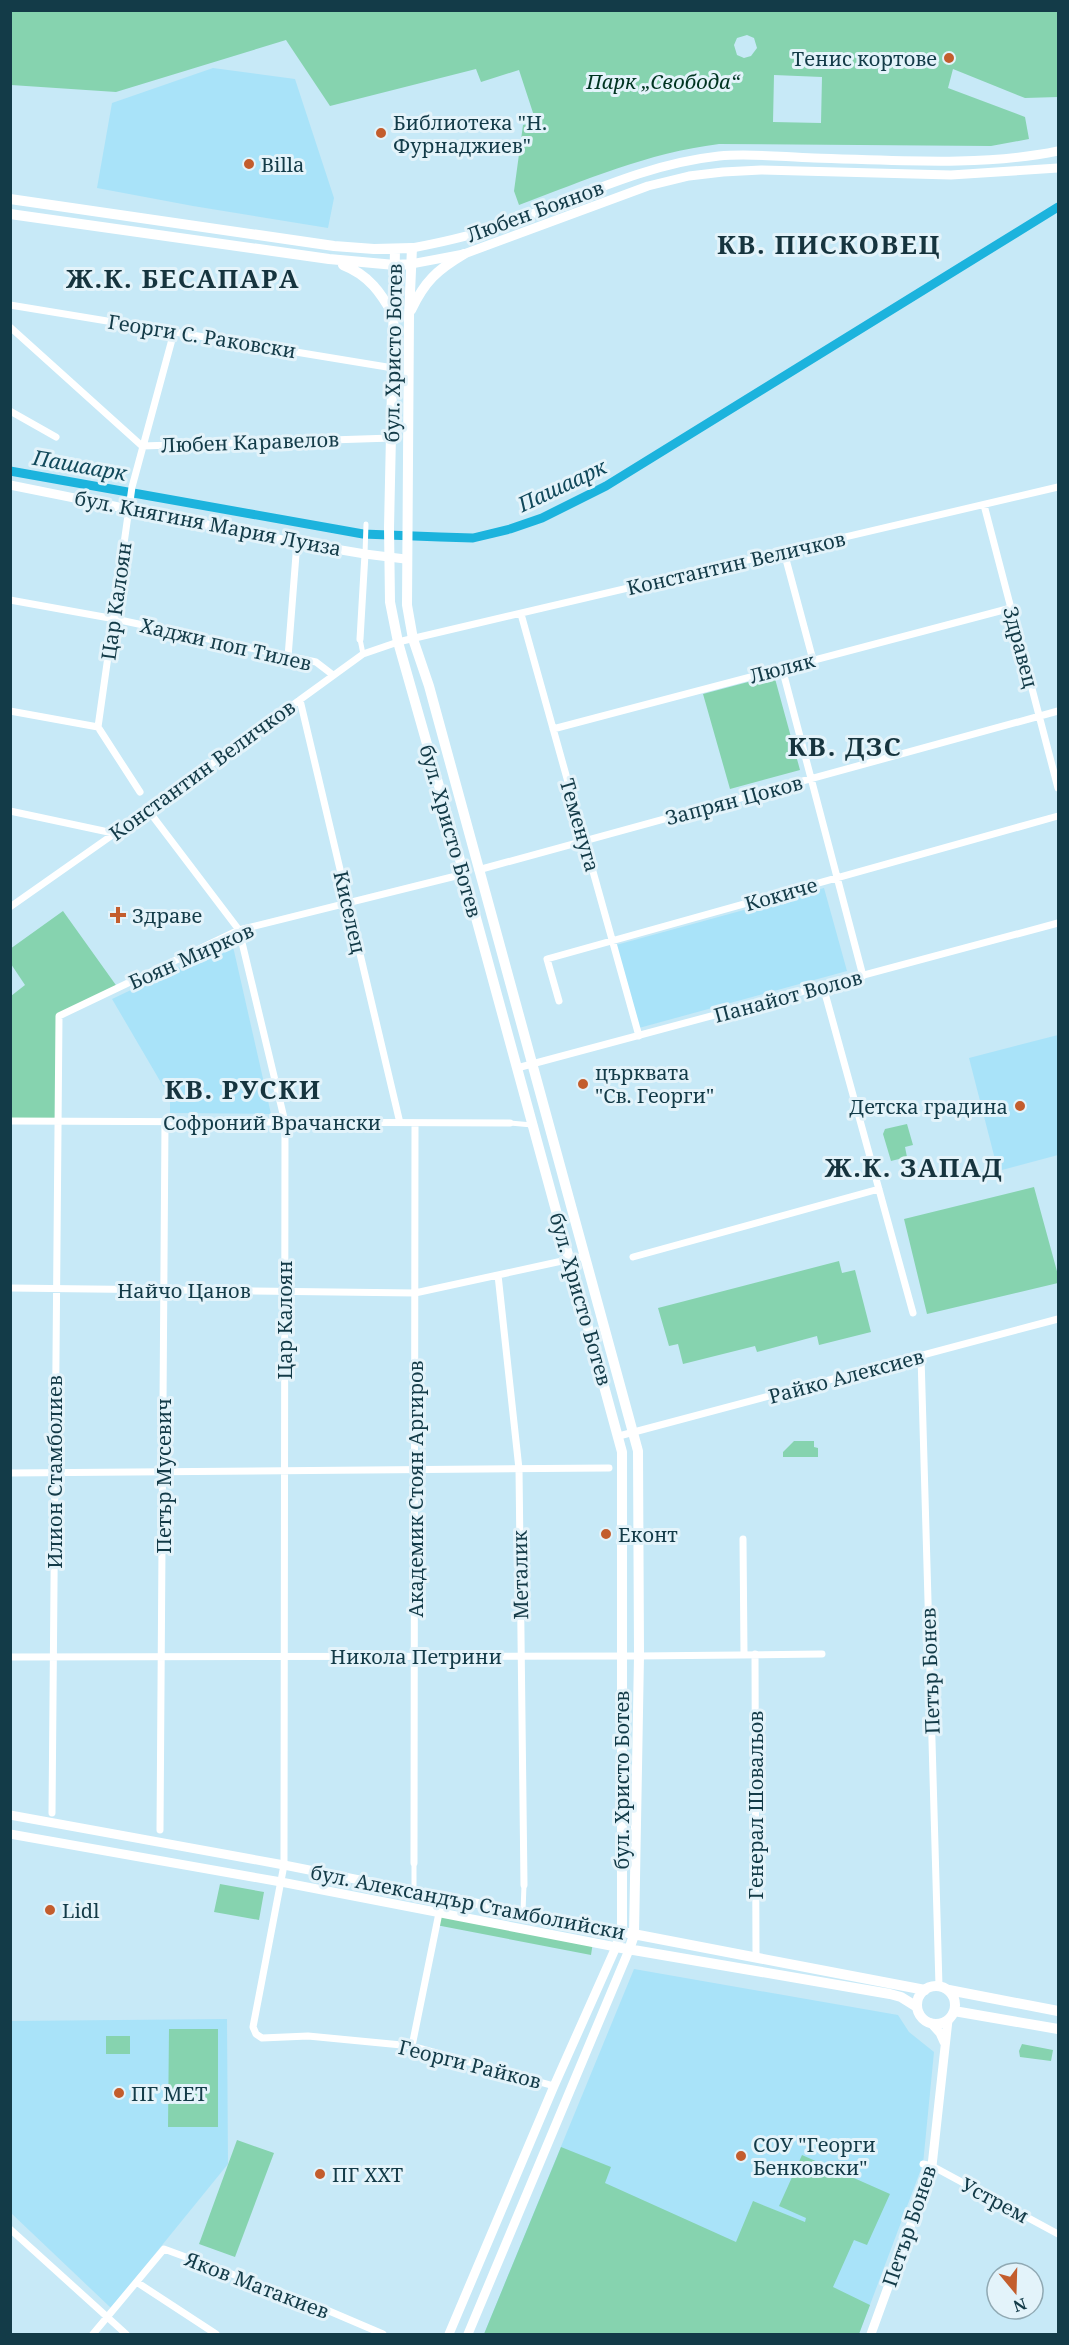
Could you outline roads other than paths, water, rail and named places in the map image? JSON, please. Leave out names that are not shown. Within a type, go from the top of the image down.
[{"type":"main road","name":"Любен Боянов","points":[[10,199],[334,246],[412,248]]},
{"type":"main road","name":"Любен Боянов","points":[[10,214],[329,259],[395,265],[411,264]]},
{"type":"main road","name":"бул. Христо Ботев","points":[[412,248],[409,315],[406,605],[413,639],[429,686],[634,1433],[639,1469],[639,1656],[634,1935],[629,1950]]},
{"type":"main road","name":"бул. Христо Ботев","points":[[395,249],[389,528],[390,602],[398,642],[619,1436],[623,1469],[622,1932],[616,1947]]},
{"type":"main road","points":[[409,315],[428,281],[464,254]]},
{"type":"main road","points":[[329,259],[355,269],[371,281],[394,317]]},
{"type":"main road","name":"бул. Александър Стамболийски","points":[[622,1932],[924,1990]]},
{"type":"main road","name":"бул. Александър Стамболийски","points":[[616,1947],[890,1994],[901,1997],[917,2007]]},
{"type":"main road","points":[[944,1988],[955,2000],[951,2016]]},
{"type":"main road","points":[[1059,2011],[944,1988],[924,1990],[919,1997],[917,2007],[922,2017],[931,2023],[951,2016],[1059,2029]]},
{"type":"street","name":"Любен Боянов","points":[[412,248],[490,230],[655,168],[720,156],[948,160],[1002,158],[1059,151]]},
{"type":"street","points":[[812,173],[813,158]]},
{"type":"street","name":"Любен Боянов","points":[[411,264],[464,254],[648,186],[689,176],[761,170],[951,175],[1059,168]]},
{"type":"street","name":"Георги С. Раковски","points":[[10,305],[393,368]]},
{"type":"street","name":"Любен Каравелов","points":[[10,327],[142,446],[392,438]]},
{"type":"street","name":"Цар Калоян","points":[[98,727],[132,490],[174,332]]},
{"type":"street","points":[[10,411],[56,437]]},
{"type":"street","name":"бул. Княгиня Мария Луиза","points":[[10,485],[297,542],[365,552],[405,555]]},
{"type":"street","name":"Константин Величков","points":[[10,907],[363,654],[398,642],[1059,487]]},
{"type":"street","name":"Здравец","points":[[984,505],[1059,788]]},
{"type":"street","points":[[363,654],[360,639],[365,526]]},
{"type":"street","points":[[288,657],[297,542]]},
{"type":"street","points":[[784,552],[813,660]]},
{"type":"street","name":"Хаджи поп Тилев","points":[[10,600],[115,619],[316,662],[333,675]]},
{"type":"street","name":"Люляк","points":[[553,729],[1011,608]]},
{"type":"street","name":"Теменуга","points":[[521,614],[639,1036]]},
{"type":"street","points":[[782,668],[863,976]]},
{"type":"street","name":"Киселец","points":[[300,700],[400,1123]]},
{"type":"street","points":[[10,711],[98,727],[140,792]]},
{"type":"street","name":"Запрян Цоков","points":[[478,870],[1059,711]]},
{"type":"street","name":"Цар Калоян","points":[[148,810],[239,930],[285,1122],[284,1865],[281,1882]]},
{"type":"street","points":[[10,811],[113,833]]},
{"type":"street","name":"Кокиче","points":[[559,1001],[547,958],[1059,816]]},
{"type":"street","name":"Боян Мирков","points":[[57,1121],[59,1016],[239,930],[464,874]]},
{"type":"street","name":"Панайот Волов","points":[[517,1068],[532,1066],[1059,923]]},
{"type":"street","points":[[823,987],[913,1313]]},
{"type":"street","name":"Софроний Врачански","points":[[10,1121],[510,1123],[534,1125]]},
{"type":"street","name":"Илион Стамболиев","points":[[52,1818],[57,1121]]},
{"type":"street","name":"Петър Мусевич","points":[[160,1830],[165,1122]]},
{"type":"street","name":"Академик Стоян Аргиров","points":[[414,1891],[415,1123]]},
{"type":"street","points":[[633,1257],[879,1189]]},
{"type":"street","name":"Найчо Цанов","points":[[10,1288],[415,1293],[585,1256]]},
{"type":"street","name":"Металик","points":[[498,1275],[519,1469],[523,1912]]},
{"type":"street","name":"Райко Алексиев","points":[[619,1436],[1059,1319]]},
{"type":"street","name":"Петър Бонев","points":[[921,1356],[944,1988]]},
{"type":"street","points":[[10,1473],[623,1469]]},
{"type":"street","points":[[743,1539],[744,1654]]},
{"type":"street","name":"Генерал Шовальов","points":[[755,1654],[756,1957]]},
{"type":"street","name":"Никола Петрини","points":[[10,1657],[822,1654]]},
{"type":"street","name":"бул. Александър Стамболийски","points":[[10,1815],[52,1818],[160,1842],[622,1932]]},
{"type":"street","points":[[160,1830],[160,1842]]},
{"type":"street","name":"бул. Александър Стамболийски","points":[[10,1834],[281,1882],[616,1947]]},
{"type":"street","name":"Георги Райков","points":[[281,1882],[253,2027],[256,2034],[262,2038],[308,2036],[412,2046],[554,2086]]},
{"type":"street","points":[[412,2046],[439,1913]]},
{"type":"street","name":"бул. Христо Ботев","points":[[449,2334],[554,2086],[616,1947]]},
{"type":"street","name":"бул. Христо Ботев","points":[[468,2334],[629,1950]]},
{"type":"street","name":"Петър Бонев","points":[[872,2334],[928,2165],[951,2016]]},
{"type":"street","points":[[931,2023],[940,2033],[945,2044]]},
{"type":"street","name":"Устрем","points":[[928,2165],[1059,2234]]},
{"type":"street","points":[[10,2229],[126,2334]]},
{"type":"street","name":"Яков Матакиев","points":[[138,2283],[164,2249],[308,2302],[383,2334]]},
{"type":"street","points":[[93,2334],[138,2283],[216,2334]]},
{"type":"waterway","name":"Пашаарк","points":[[10,471],[363,534],[473,538],[510,529],[542,518],[606,486],[1058,207]]},
{"type":"place","name":"Тенис кортове","points":[[949,58]]},
{"type":"place","name":"Библиотека \"Н. Фурнаджиев\"","points":[[381,133]]},
{"type":"place","name":"Billa","points":[[249,164]]},
{"type":"place","name":"Здраве","points":[[118,915]]},
{"type":"place","name":"църквата \"Св. Георги\"","points":[[583,1084]]},
{"type":"place","name":"Детска градина","points":[[1020,1106]]},
{"type":"place","name":"Еконт","points":[[606,1534]]},
{"type":"place","name":"Lidl","points":[[50,1910]]},
{"type":"place","name":"ПГ МЕТ","points":[[119,2093]]},
{"type":"place","name":"СОУ \"Георги Бенковски\"","points":[[741,2156]]},
{"type":"place","name":"ПГ ХХТ","points":[[320,2174]]},
{"type":"district","name":"КВ. ПИСКОВЕЦ","points":[[829,244]]},
{"type":"district","name":"Ж.К. БЕСАПАРА","points":[[183,278]]},
{"type":"district","name":"КВ. ДЗС","points":[[845,746]]},
{"type":"district","name":"КВ. РУСКИ","points":[[243,1089]]},
{"type":"district","name":"Ж.К. ЗАПАД","points":[[914,1167]]},
{"type":"park label","name":"Парк „Свобода“","points":[[663,81]]}]
